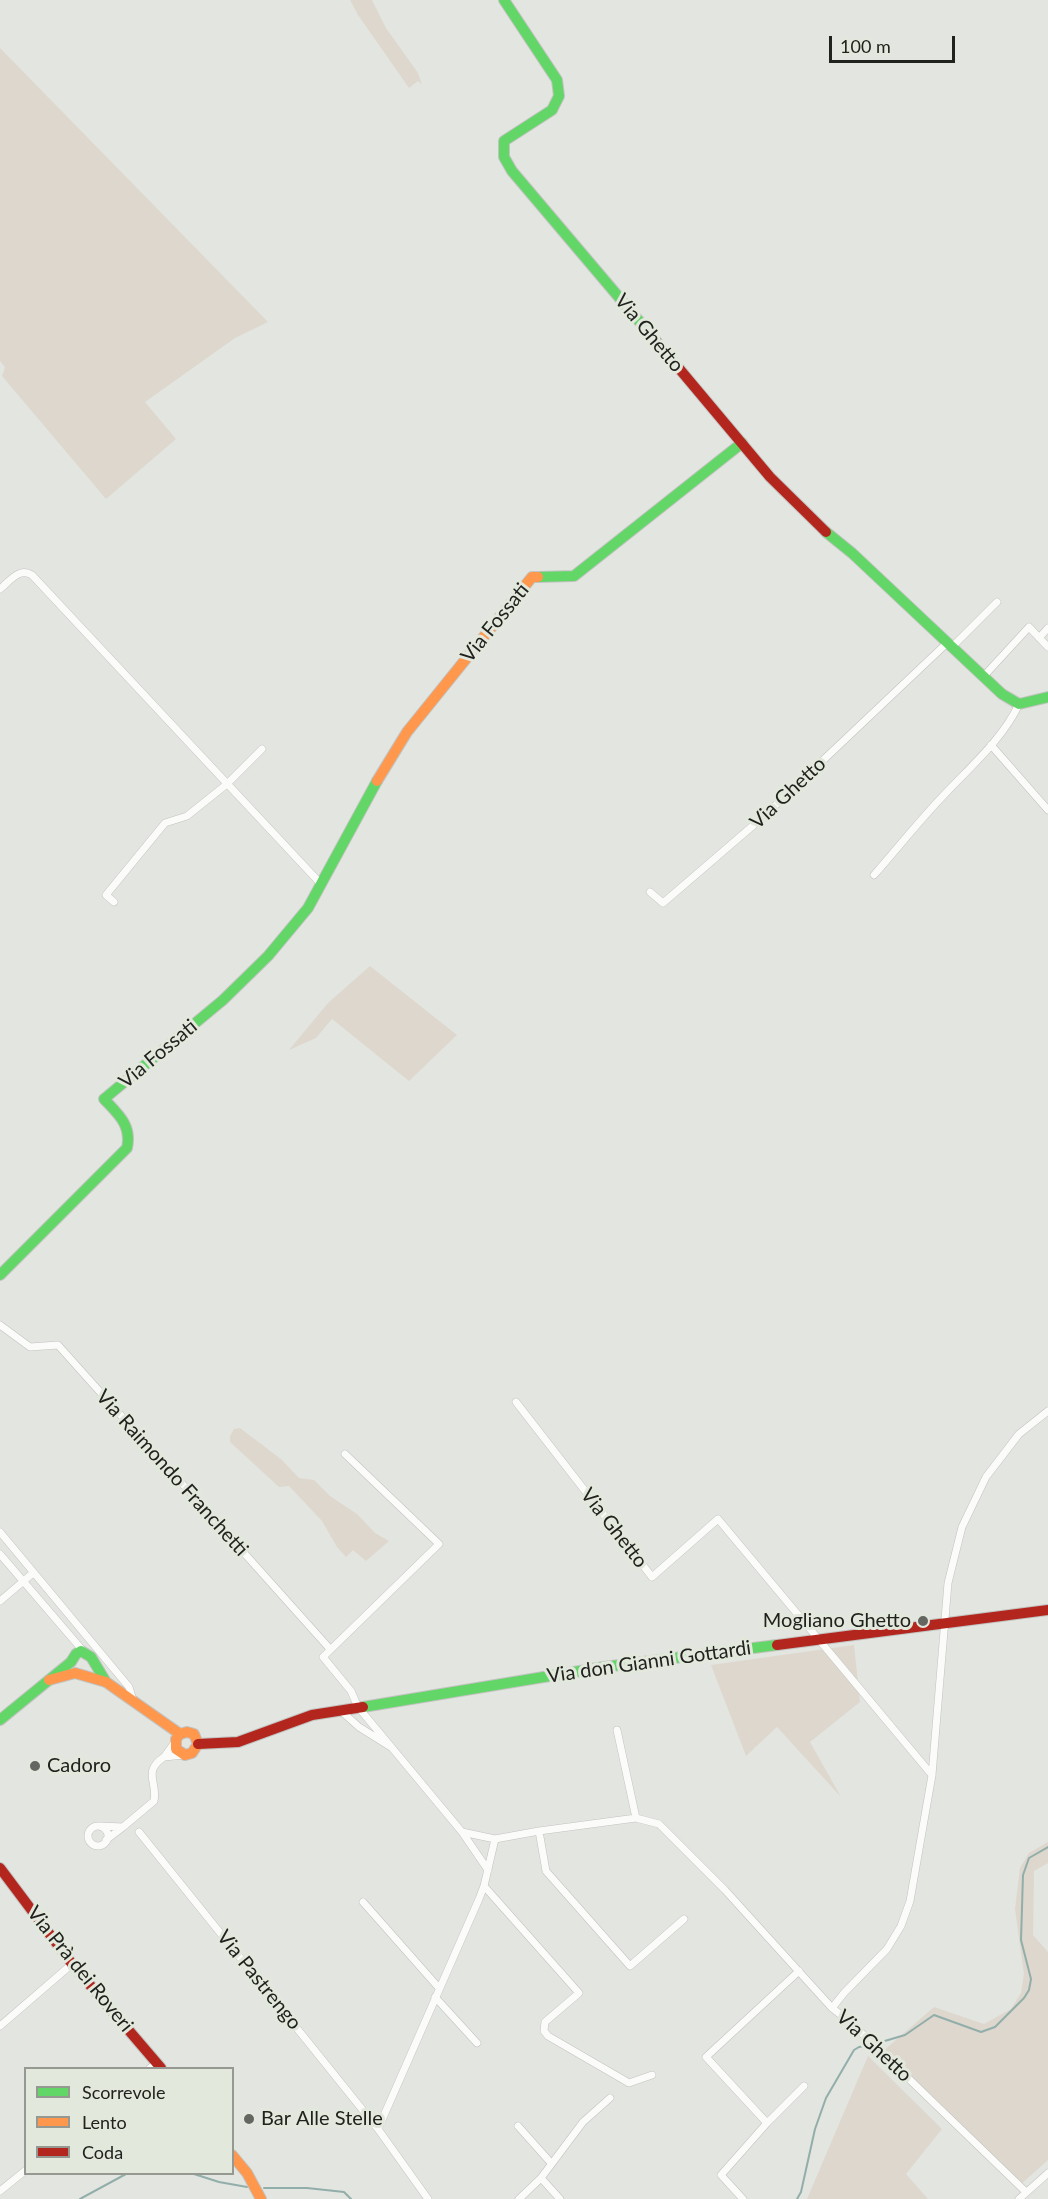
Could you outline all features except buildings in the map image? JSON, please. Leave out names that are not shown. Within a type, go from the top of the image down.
[{"type":"street","name":"Via Ghetto","points":[[504,0],[557,80],[559,96],[552,110],[504,141],[504,157],[512,171],[742,443],[808,515],[852,553],[983,677],[1002,694],[1019,704]]},
{"type":"street","name":"Via Fossati","points":[[0,1275],[127,1148],[131,1137],[129,1128],[104,1099],[223,1000],[268,956],[308,908],[378,778],[407,732],[532,577],[574,576],[742,443]]},
{"type":"street","points":[[0,589],[20,572],[26,571],[32,575],[321,884]]},
{"type":"street","name":"Via Ghetto","points":[[650,892],[663,903],[763,817],[997,602]]},
{"type":"street","points":[[983,677],[1029,627],[1048,646]]},
{"type":"street","points":[[1039,638],[1048,628]]},
{"type":"street","points":[[874,875],[940,798],[991,744],[1014,716],[1019,704],[1048,698]]},
{"type":"street","points":[[991,744],[1048,810]]},
{"type":"street","points":[[114,902],[106,895],[165,823],[187,816],[227,784],[262,749]]},
{"type":"street","name":"Via Raimondo Franchetti","points":[[0,1325],[30,1347],[57,1345],[330,1649],[323,1657],[351,1691],[358,1707]]},
{"type":"street","name":"Via Ghetto","points":[[516,1402],[652,1577],[718,1519],[932,1775]]},
{"type":"street","name":"Via Ghetto","points":[[1026,2192],[849,2021],[832,2008],[887,1949],[904,1920],[910,1901],[921,1849],[932,1775],[948,1583],[962,1527],[986,1478],[1019,1434],[1048,1411]]},
{"type":"street","points":[[330,1649],[440,1544],[345,1454]]},
{"type":"street","points":[[0,1532],[129,1687],[134,1702]]},
{"type":"street","points":[[0,1554],[67,1634],[84,1652],[90,1654],[106,1682]]},
{"type":"street","points":[[0,1601],[33,1573]]},
{"type":"street","name":"Via don Gianni Gottardi","points":[[198,1744],[238,1742],[312,1715],[604,1667],[1048,1610]]},
{"type":"street","points":[[67,1634],[73,1664],[81,1676],[88,1675],[106,1682],[134,1702],[178,1738],[179,1752],[187,1755]]},
{"type":"street","points":[[0,1720],[49,1680],[73,1664],[76,1654],[84,1652]]},
{"type":"street","points":[[88,1675],[95,1664]]},
{"type":"street","points":[[358,1707],[462,1832],[488,1870]]},
{"type":"street","points":[[340,1710],[359,1727],[396,1750]]},
{"type":"street","points":[[617,1730],[636,1818]]},
{"type":"street","points":[[123,1827],[100,1826],[90,1830],[88,1839],[92,1844],[98,1846],[123,1827],[154,1801],[152,1770],[178,1738],[191,1732],[196,1737],[198,1744],[195,1751],[187,1755],[164,1757]]},
{"type":"street","points":[[462,1832],[495,1839],[636,1818],[659,1824],[725,1890],[832,2008]]},
{"type":"street","points":[[100,1826],[107,1833],[106,1840]]},
{"type":"street","points":[[539,1831],[546,1870],[630,1966],[684,1919]]},
{"type":"street","name":"Via Pastrengo","points":[[139,1832],[378,2129],[428,2199]]},
{"type":"street","points":[[378,2129],[484,1886],[495,1839]]},
{"type":"street","name":"Via Prà dei Roveri","points":[[0,1868],[72,1964],[156,2067]]},
{"type":"street","points":[[484,1886],[579,1993],[545,2022],[543,2028],[545,2033],[556,2042],[629,2083],[652,2075]]},
{"type":"street","points":[[363,1902],[439,1988]]},
{"type":"street","points":[[0,2026],[72,1964]]},
{"type":"street","points":[[767,2123],[706,2057],[799,1971]]},
{"type":"street","points":[[435,1997],[477,2043]]},
{"type":"street","points":[[743,2199],[721,2175],[767,2123],[804,2086]]},
{"type":"street","points":[[523,2198],[565,2148],[583,2122],[610,2098]]},
{"type":"street","points":[[518,2126],[551,2163]]},
{"type":"street","points":[[234,2157],[247,2173],[261,2199]]},
{"type":"street","points":[[0,2191],[24,2172]]},
{"type":"street","points":[[1019,2199],[1048,2172]]},
{"type":"street","points":[[541,2178],[560,2199]]},
{"type":"shaded area","points":[[350,0],[372,0],[386,28],[418,73],[422,85],[418,81],[409,88]]},
{"type":"shaded area","points":[[0,48],[268,322],[235,338],[145,402],[176,439],[106,499],[2,376],[5,367],[0,361]]},
{"type":"shaded area","points":[[370,966],[457,1035],[409,1081],[332,1019],[316,1038],[289,1050],[328,1003]]},
{"type":"shaded area","points":[[240,1428],[282,1460],[299,1478],[314,1480],[330,1496],[357,1514],[375,1533],[389,1541],[366,1561],[353,1550],[346,1557],[337,1547],[322,1521],[289,1486],[279,1487],[230,1442],[234,1429]]},
{"type":"shaded area","points":[[854,1645],[860,1702],[810,1742],[841,1797],[777,1727],[746,1756],[711,1665]]},
{"type":"shaded area","points":[[1048,1842],[1048,1863],[1034,1871],[1033,1935],[1048,1952],[1048,2160],[1019,2186],[882,2052],[934,2007],[984,2024],[1011,2009],[1021,1993],[1024,1974],[1015,1909],[1020,1868],[1029,1853]]},
{"type":"shaded area","points":[[868,2056],[942,2129],[906,2174],[928,2199],[807,2199]]},
{"type":"waterway","points":[[878,2043],[905,2035],[934,2015],[981,2032],[995,2027],[1024,1998],[1029,1990],[1031,1979],[1021,1940],[1023,1875],[1029,1858],[1048,1847]]},
{"type":"waterway","points":[[797,2199],[801,2192],[815,2129],[826,2098],[854,2050],[866,2046]]},
{"type":"waterway","points":[[80,2199],[124,2175]]},
{"type":"waterway","points":[[197,2175],[247,2187]]},
{"type":"waterway","points":[[264,2188],[307,2188],[344,2192],[351,2199]]},
{"type":"traffic: fast","points":[[504,0],[557,80],[559,96],[552,110],[504,141],[504,157],[512,171],[656,341]]},
{"type":"traffic: fast","points":[[538,577],[574,576],[742,443]]},
{"type":"traffic: fast","points":[[826,532],[852,553],[1002,694],[1019,704],[1048,697]]},
{"type":"traffic: fast","points":[[0,1275],[127,1148],[126,1126],[104,1099],[223,1000],[268,956],[308,908],[377,781]]},
{"type":"traffic: fast","points":[[363,1707],[604,1667],[777,1645]]},
{"type":"traffic: fast","points":[[0,1720],[71,1662],[81,1651],[91,1657],[106,1682]]},
{"type":"traffic: slow","points":[[377,781],[407,732],[532,577],[538,577]]},
{"type":"traffic: slow","points":[[49,1680],[75,1673],[106,1682],[180,1734],[187,1732],[194,1734],[198,1744],[192,1753],[185,1755],[176,1749],[176,1739],[180,1734]]},
{"type":"traffic: slow","points":[[234,2157],[247,2173],[261,2199]]},
{"type":"traffic: jam","points":[[656,341],[770,477],[826,532]]},
{"type":"traffic: jam","points":[[777,1645],[1048,1610]]},
{"type":"traffic: jam","points":[[198,1744],[238,1742],[312,1715],[363,1707]]},
{"type":"traffic: jam","points":[[0,1868],[72,1964],[160,2067]]},
{"type":"place","name":"Mogliano Ghetto","points":[[923,1621]]},
{"type":"place","name":"Cadoro","points":[[35,1766]]},
{"type":"place","name":"Bar Alle Stelle","points":[[249,2119]]}]
